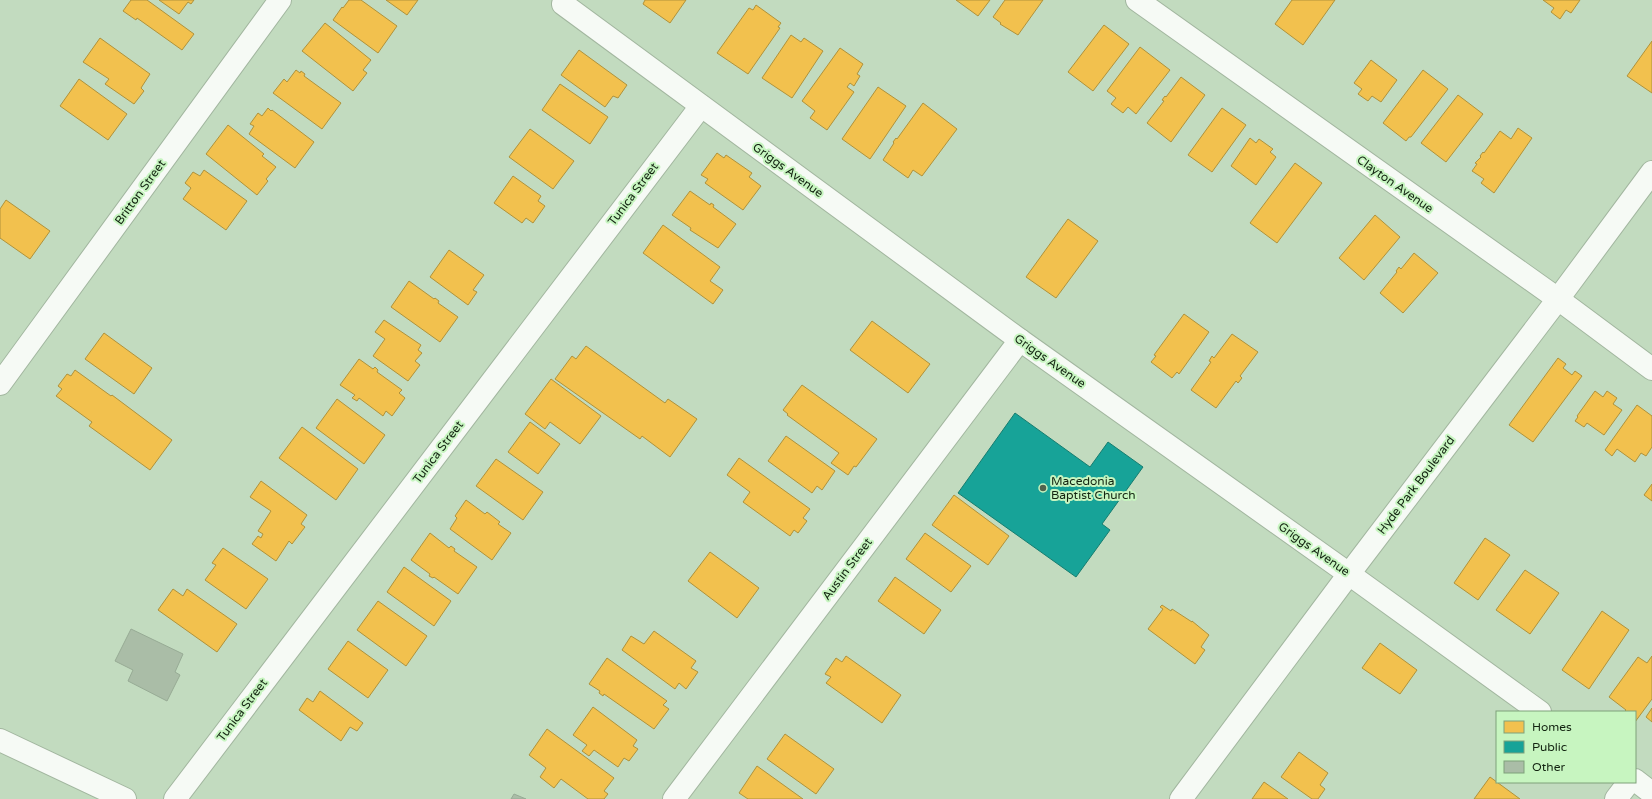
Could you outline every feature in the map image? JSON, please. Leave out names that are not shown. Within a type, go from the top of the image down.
[{"type":"street","name":"Britton Street","points":[[0,384],[280,0]]},
{"type":"street","name":"Clayton Avenue","points":[[1137,0],[1558,299],[1652,369]]},
{"type":"street","name":"Griggs Avenue","points":[[563,4],[1020,340],[1539,711]]},
{"type":"street","name":"Tunica Street","points":[[175,799],[701,106]]},
{"type":"street","name":"Hyde Park Boulevard","points":[[1181,799],[1652,172]]},
{"type":"street","name":"Austin Street","points":[[674,799],[1020,340]]},
{"type":"street","points":[[0,740],[125,799]]},
{"type":"street","points":[[1636,781],[1652,793]]},
{"type":"street","points":[[1616,799],[1628,783]]},
{"type":"building: Homes","points":[[131,0],[147,0],[194,34],[182,50],[137,18],[136,20],[123,11]]},
{"type":"building: Homes","points":[[159,0],[194,0],[191,4],[188,2],[179,14]]},
{"type":"building: Homes","points":[[349,0],[361,0],[397,26],[378,53],[333,20]]},
{"type":"building: Homes","points":[[386,0],[418,0],[407,15]]},
{"type":"building: Homes","points":[[645,0],[686,0],[670,23],[643,4]]},
{"type":"building: Homes","points":[[956,0],[990,0],[978,16]]},
{"type":"building: Homes","points":[[1005,0],[1043,0],[1018,35],[1000,24],[1001,23],[993,17]]},
{"type":"building: Homes","points":[[1292,0],[1335,0],[1303,45],[1275,24]]},
{"type":"building: Homes","points":[[1543,0],[1580,0],[1571,13],[1566,10],[1560,19],[1551,12],[1554,8]]},
{"type":"building: Homes","points":[[756,5],[781,23],[778,27],[780,28],[748,74],[717,53],[749,8],[753,10]]},
{"type":"building: Homes","points":[[325,23],[371,60],[363,70],[367,73],[353,91],[302,51]]},
{"type":"building: Homes","points":[[1104,25],[1129,44],[1093,91],[1068,72]]},
{"type":"building: Homes","points":[[791,35],[801,42],[804,38],[823,51],[792,98],[762,78]]},
{"type":"building: Homes","points":[[100,38],[150,74],[141,88],[144,91],[134,104],[105,84],[109,79],[83,62]]},
{"type":"building: Homes","points":[[1652,41],[1652,93],[1627,76]]},
{"type":"building: Homes","points":[[1140,47],[1170,70],[1136,114],[1128,107],[1123,113],[1111,104],[1116,98],[1107,91]]},
{"type":"building: Homes","points":[[840,48],[863,64],[857,74],[860,76],[854,86],[850,83],[847,87],[854,92],[827,130],[810,118],[815,111],[802,101]]},
{"type":"building: Homes","points":[[579,50],[627,85],[618,98],[613,96],[605,107],[561,75]]},
{"type":"building: Homes","points":[[1371,60],[1397,80],[1381,102],[1372,96],[1368,101],[1358,94],[1362,89],[1354,83]]},
{"type":"building: Homes","points":[[296,70],[300,73],[301,71],[305,74],[304,76],[341,103],[322,129],[273,93],[284,79],[287,82]]},
{"type":"building: Homes","points":[[1423,70],[1448,89],[1411,137],[1409,137],[1406,141],[1383,123]]},
{"type":"building: Homes","points":[[1181,77],[1205,95],[1171,142],[1147,123],[1164,101],[1162,100]]},
{"type":"building: Homes","points":[[79,79],[127,114],[108,140],[60,106]]},
{"type":"building: Homes","points":[[560,84],[608,117],[590,144],[542,110]]},
{"type":"building: Homes","points":[[878,87],[906,106],[870,159],[842,139]]},
{"type":"building: Homes","points":[[1458,95],[1483,114],[1446,162],[1421,143]]},
{"type":"building: Homes","points":[[923,103],[957,129],[922,176],[913,170],[908,178],[883,160],[894,143],[893,142],[896,138],[897,139]]},
{"type":"building: Homes","points":[[268,108],[314,142],[295,168],[249,134],[254,126],[250,124],[258,113],[262,116]]},
{"type":"building: Homes","points":[[1222,108],[1246,125],[1212,172],[1188,155]]},
{"type":"building: Homes","points":[[228,125],[264,154],[262,156],[276,167],[266,179],[268,181],[257,195],[206,154]]},
{"type":"building: Homes","points":[[1518,128],[1532,138],[1494,193],[1481,183],[1484,179],[1472,171],[1477,164],[1475,163],[1500,131],[1511,139]]},
{"type":"building: Homes","points":[[530,129],[574,161],[553,189],[509,157]]},
{"type":"building: Homes","points":[[1250,138],[1256,143],[1259,139],[1273,149],[1270,152],[1276,157],[1256,185],[1231,166]]},
{"type":"building: Homes","points":[[717,153],[724,158],[726,155],[752,173],[749,177],[761,186],[743,210],[705,183],[708,179],[701,175]]},
{"type":"building: Homes","points":[[1295,163],[1322,183],[1277,243],[1250,223]]},
{"type":"building: Homes","points":[[204,170],[247,201],[226,230],[183,199],[191,188],[185,183],[193,172],[200,176]]},
{"type":"building: Homes","points":[[513,176],[541,196],[538,201],[545,206],[533,223],[526,218],[522,223],[494,203]]},
{"type":"building: Homes","points":[[690,191],[710,205],[711,203],[714,205],[713,207],[736,224],[718,248],[690,230],[691,228],[672,215]]},
{"type":"building: Homes","points":[[6,200],[50,231],[30,259],[0,238],[0,209]]},
{"type":"building: Homes","points":[[1375,215],[1400,237],[1364,280],[1339,258]]},
{"type":"building: Homes","points":[[1068,219],[1098,241],[1056,298],[1026,277]]},
{"type":"building: Homes","points":[[663,225],[720,267],[710,281],[723,290],[713,304],[643,253]]},
{"type":"building: Homes","points":[[449,250],[484,275],[473,290],[477,292],[468,305],[430,277]]},
{"type":"building: Homes","points":[[1414,253],[1438,273],[1403,313],[1380,293],[1397,272],[1396,271],[1399,267],[1401,269]]},
{"type":"building: Homes","points":[[409,281],[434,299],[435,298],[439,301],[438,303],[458,317],[440,342],[391,307]]},
{"type":"building: Homes","points":[[1184,314],[1209,332],[1179,374],[1177,372],[1172,378],[1151,362],[1156,356],[1154,355]]},
{"type":"building: Homes","points":[[384,320],[421,345],[418,350],[422,353],[415,361],[420,365],[408,381],[373,356],[385,339],[375,332]]},
{"type":"building: Homes","points":[[872,321],[930,364],[908,393],[850,350]]},
{"type":"building: Homes","points":[[104,333],[152,368],[134,394],[85,359]]},
{"type":"building: Homes","points":[[1232,334],[1258,352],[1240,376],[1242,378],[1238,383],[1236,381],[1216,408],[1191,390],[1211,362],[1209,361],[1212,356],[1214,358]]},
{"type":"building: Homes","points":[[586,346],[665,403],[668,399],[697,419],[670,457],[642,436],[640,439],[555,379],[572,356],[576,359]]},
{"type":"building: Homes","points":[[1558,358],[1566,364],[1563,368],[1572,375],[1575,371],[1582,376],[1533,442],[1509,425]]},
{"type":"building: Homes","points":[[359,359],[373,369],[375,367],[378,370],[377,372],[402,390],[399,393],[405,398],[392,416],[386,411],[383,416],[359,398],[357,401],[352,398],[355,395],[340,385]]},
{"type":"building: Homes","points":[[75,370],[111,396],[112,395],[172,440],[150,470],[89,426],[92,422],[56,396],[62,389],[58,386],[67,374],[71,376]]},
{"type":"building: Homes","points":[[551,379],[601,416],[580,444],[550,422],[545,429],[525,414]]},
{"type":"building: Homes","points":[[802,385],[877,439],[856,467],[854,466],[848,475],[831,463],[839,453],[787,415],[788,414],[783,410]]},
{"type":"building: Homes","points":[[1595,391],[1603,397],[1607,391],[1617,398],[1613,404],[1622,410],[1604,435],[1587,423],[1584,427],[1575,421]]},
{"type":"building: Homes","points":[[337,399],[385,435],[364,464],[316,428]]},
{"type":"building: Homes","points":[[1637,405],[1652,416],[1652,447],[1646,456],[1641,453],[1635,462],[1617,449],[1612,456],[1605,450]]},
{"type":"building: Homes","points":[[530,422],[560,444],[538,474],[508,452]]},
{"type":"building: Homes","points":[[302,427],[358,469],[336,500],[279,458]]},
{"type":"building: Homes","points":[[786,436],[835,471],[822,490],[817,486],[812,493],[768,461]]},
{"type":"building: Homes","points":[[739,458],[810,509],[803,518],[807,521],[798,533],[794,530],[790,536],[743,502],[750,492],[727,475]]},
{"type":"building: Homes","points":[[496,459],[543,492],[523,520],[476,486]]},
{"type":"building: Homes","points":[[261,481],[307,515],[301,524],[305,527],[292,544],[289,541],[276,561],[252,544],[258,536],[261,538],[263,534],[258,531],[271,511],[250,497]]},
{"type":"building: Homes","points":[[1652,484],[1652,501],[1644,495]]},
{"type":"building: Homes","points":[[954,495],[1009,536],[988,565],[932,525]]},
{"type":"building: Homes","points":[[466,500],[485,514],[487,512],[500,522],[498,524],[511,533],[492,560],[450,529],[457,518],[455,516]]},
{"type":"building: Homes","points":[[430,533],[449,548],[451,546],[455,549],[454,551],[477,567],[458,594],[434,577],[429,576],[430,574],[411,560]]},
{"type":"building: Homes","points":[[925,533],[971,566],[951,592],[906,559]]},
{"type":"building: Homes","points":[[1485,538],[1510,555],[1478,600],[1454,583]]},
{"type":"building: Homes","points":[[223,548],[268,579],[246,609],[205,580],[216,565],[212,563]]},
{"type":"building: Homes","points":[[710,552],[759,588],[737,618],[688,581]]},
{"type":"building: Homes","points":[[404,567],[451,601],[434,626],[387,592]]},
{"type":"building: Homes","points":[[1525,570],[1559,593],[1530,634],[1496,610]]},
{"type":"building: Homes","points":[[895,577],[941,610],[924,634],[878,601]]},
{"type":"building: Homes","points":[[173,589],[183,596],[187,589],[237,624],[217,652],[158,610]]},
{"type":"building: Homes","points":[[378,601],[427,636],[406,666],[357,630]]},
{"type":"building: Homes","points":[[1162,605],[1192,621],[1209,635],[1201,647],[1205,650],[1195,664],[1148,629],[1163,609],[1160,607]]},
{"type":"building: Homes","points":[[1602,611],[1629,630],[1589,689],[1562,670]]},
{"type":"building: Homes","points":[[654,631],[696,661],[691,668],[698,672],[686,689],[679,683],[675,689],[622,650],[631,636],[644,644]]},
{"type":"building: Homes","points":[[348,641],[388,670],[368,698],[328,669]]},
{"type":"building: Homes","points":[[1380,643],[1417,670],[1400,694],[1362,668]]},
{"type":"building: Homes","points":[[846,656],[901,695],[882,723],[826,683],[831,677],[825,674],[836,658],[842,662]]},
{"type":"building: Homes","points":[[1652,656],[1652,699],[1636,721],[1636,711],[1625,711],[1626,710],[1609,697],[1638,657],[1647,663]]},
{"type":"building: Homes","points":[[607,658],[667,701],[663,705],[669,709],[654,729],[604,694],[603,696],[599,693],[600,691],[589,684]]},
{"type":"building: Homes","points":[[320,691],[363,723],[357,731],[350,727],[341,741],[299,710],[307,698],[313,702]]},
{"type":"building: Homes","points":[[593,707],[637,740],[633,746],[638,749],[629,761],[624,758],[618,767],[594,750],[589,756],[582,751],[587,745],[573,735]]},
{"type":"building: Homes","points":[[1652,708],[1652,722],[1646,717]]},
{"type":"building: Homes","points":[[547,729],[614,778],[604,791],[608,794],[604,799],[588,799],[561,779],[554,788],[540,777],[546,768],[529,755]]},
{"type":"building: Homes","points":[[785,734],[834,769],[816,794],[767,759]]},
{"type":"building: Homes","points":[[1299,752],[1328,773],[1320,785],[1325,789],[1318,799],[1312,799],[1281,777]]},
{"type":"building: Homes","points":[[757,766],[803,799],[748,799],[739,793]]},
{"type":"building: Homes","points":[[1490,777],[1496,783],[1498,783],[1520,799],[1474,799]]},
{"type":"building: Homes","points":[[1264,782],[1288,799],[1252,799]]},
{"type":"building: Public","points":[[1015,413],[1090,467],[1108,442],[1143,467],[1102,524],[1110,530],[1076,577],[958,493]]},
{"type":"building: Other","points":[[131,629],[183,654],[175,672],[180,675],[167,701],[128,681],[133,670],[115,661]]},
{"type":"building: Other","points":[[514,794],[526,799],[511,799]]},
{"type":"place","name":"Macedonia Baptist Church","points":[[1043,488]]}]
